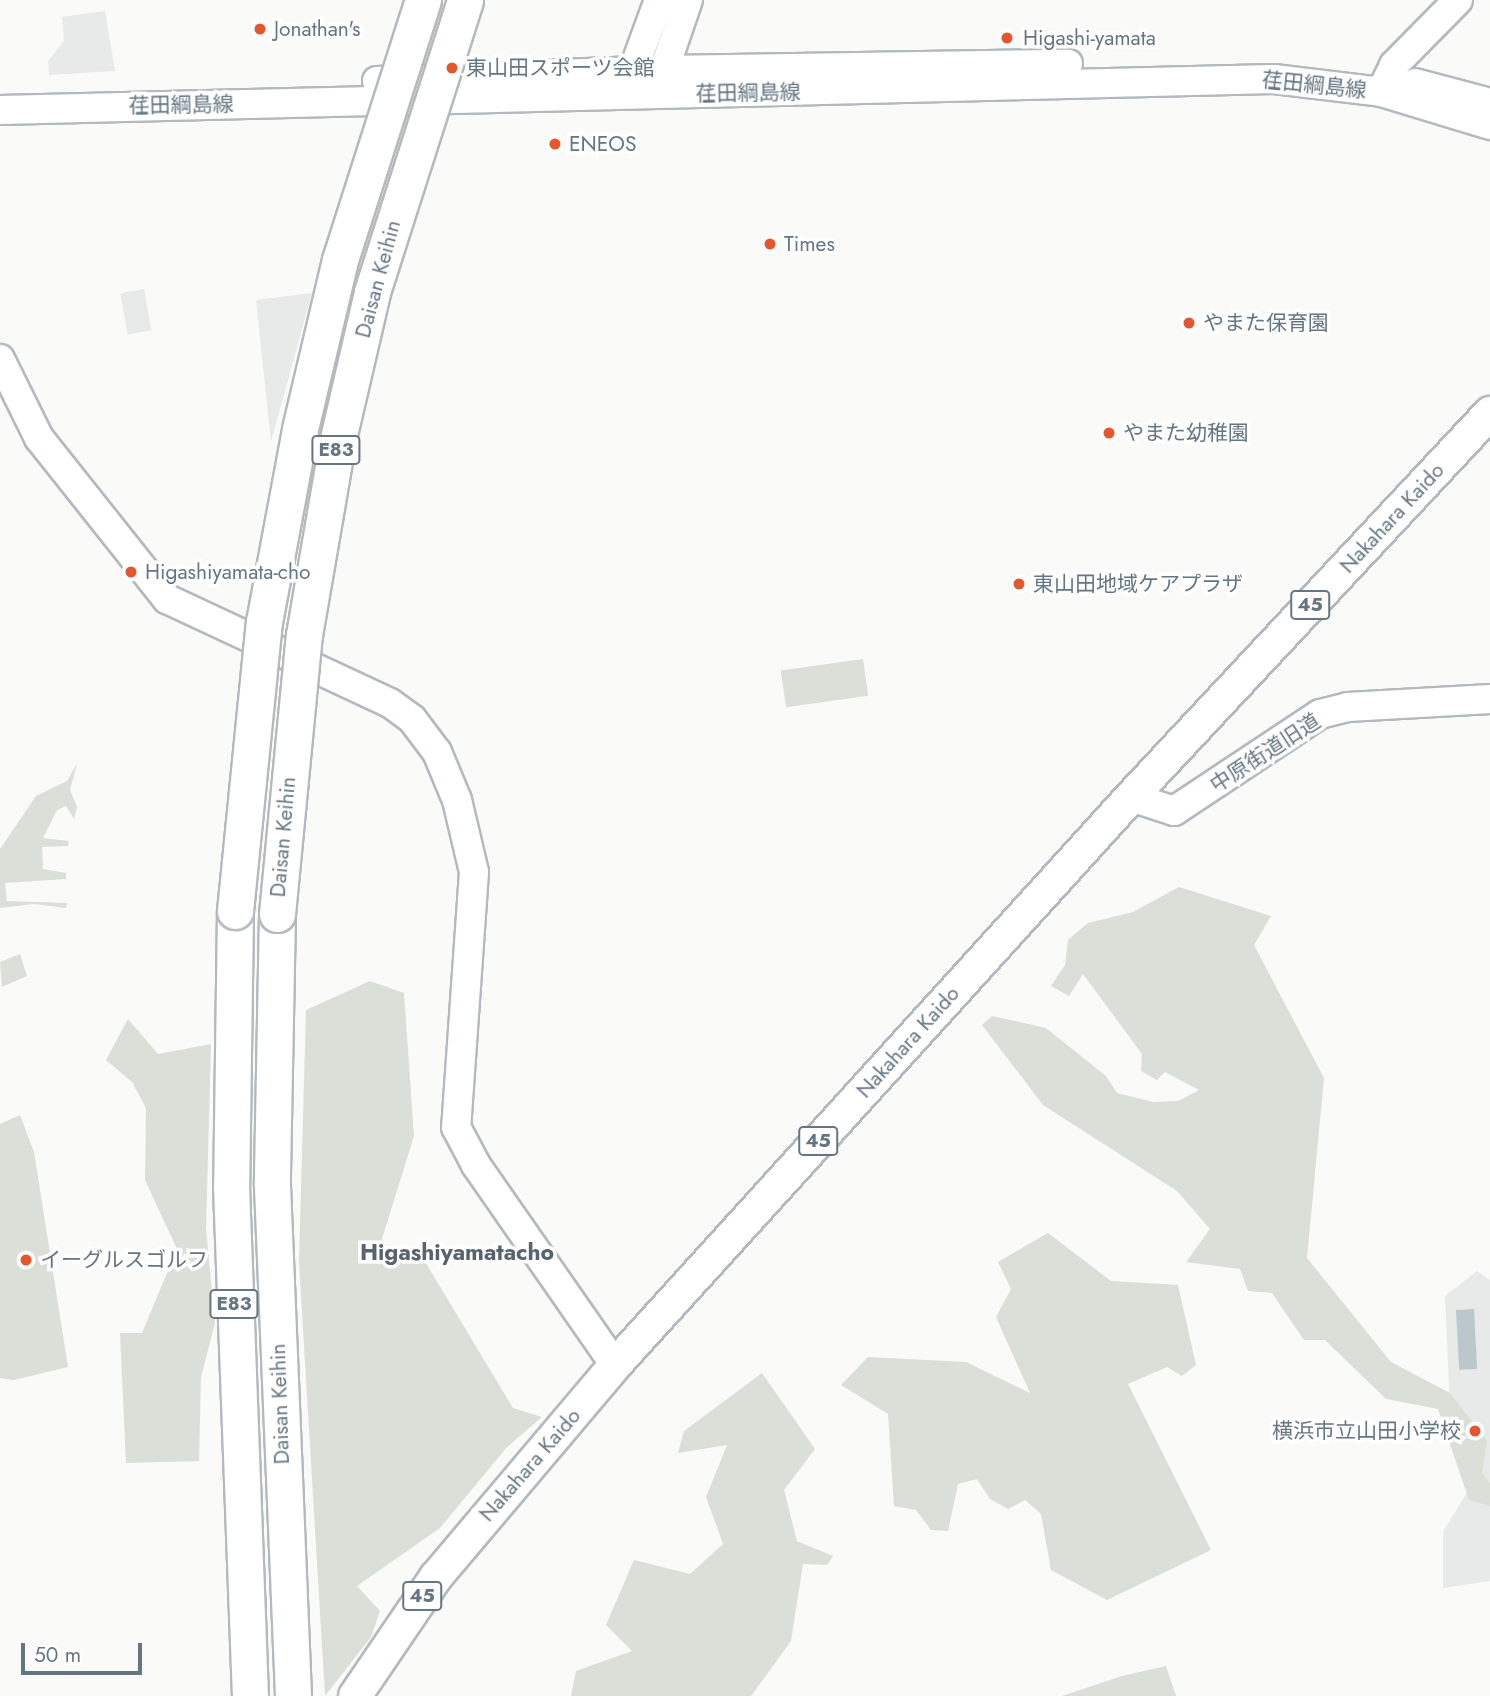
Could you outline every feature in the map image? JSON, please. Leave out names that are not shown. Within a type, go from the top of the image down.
[{"type":"highway","name":"Daisan Keihin","points":[[250,1696],[230,1186],[235,911],[264,622],[300,429],[340,260],[424,0]]},
{"type":"highway","name":"Daisan Keihin","points":[[293,1696],[272,1186],[277,914],[304,635],[337,443],[372,292],[465,0]]},
{"type":"main road","points":[[639,83],[659,0]]},
{"type":"main road","points":[[639,83],[664,70],[688,0]]},
{"type":"main road","points":[[1384,84],[1458,0]]},
{"type":"main road","name":"荏田綱島線","points":[[664,70],[1244,60],[1490,103]]},
{"type":"main road","name":"荏田綱島線","points":[[0,92],[639,83],[1274,79],[1384,84],[1490,125]]},
{"type":"main road","name":"荏田綱島線","points":[[0,110],[639,83]]},
{"type":"main road","points":[[0,359],[51,455],[167,599],[390,704],[412,719],[437,752],[457,800],[474,872],[456,1127],[477,1166],[615,1365]]},
{"type":"main road","name":"Nakahara Kaido","points":[[355,1696],[436,1577],[615,1365],[1131,797],[1490,413]]},
{"type":"main road","name":"中原街道旧道","points":[[1131,797],[1174,811],[1320,715],[1348,707],[1490,699]]},
{"type":"shaded area","points":[[105,11],[115,71],[49,75],[48,61],[64,41],[62,17]]},
{"type":"shaded area","points":[[144,289],[151,330],[128,335],[120,293]]},
{"type":"shaded area","points":[[312,293],[271,442],[256,300]]},
{"type":"shaded area","points":[[863,659],[868,696],[786,707],[781,671]]},
{"type":"shaded area","points":[[77,764],[70,790],[77,807],[74,819],[66,806],[57,810],[43,838],[69,841],[68,846],[42,847],[43,869],[66,873],[66,879],[5,883],[7,901],[67,903],[66,908],[34,904],[0,908],[0,849],[36,796],[67,781]]},
{"type":"shaded area","points":[[1179,887],[1271,916],[1254,945],[1324,1078],[1307,1258],[1391,1362],[1450,1393],[1487,1441],[1482,1473],[1490,1483],[1490,1506],[1469,1500],[1438,1409],[1386,1399],[1325,1340],[1304,1340],[1272,1293],[1248,1291],[1240,1269],[1186,1262],[1210,1229],[1177,1191],[1043,1105],[982,1025],[992,1016],[1046,1028],[1106,1076],[1117,1093],[1153,1102],[1178,1101],[1199,1090],[1165,1072],[1157,1080],[1141,1071],[1142,1054],[1083,974],[1069,996],[1051,986],[1065,965],[1068,940],[1088,923],[1133,912]]},
{"type":"shaded area","points":[[20,954],[27,976],[2,987],[0,962]]},
{"type":"shaded area","points":[[370,981],[404,993],[414,1136],[382,1239],[404,1264],[424,1260],[513,1408],[542,1417],[507,1447],[440,1528],[357,1586],[380,1611],[371,1637],[325,1696],[299,1262],[306,1010]]},
{"type":"shaded area","points":[[128,1019],[158,1054],[211,1044],[206,1228],[215,1323],[201,1377],[199,1461],[126,1463],[120,1333],[142,1333],[177,1249],[145,1180],[146,1108],[132,1082],[106,1060]]},
{"type":"shaded area","name":"イーグルスゴルフ","points":[[20,1115],[34,1152],[68,1367],[14,1380],[0,1378],[0,1124]]},
{"type":"shaded area","points":[[1048,1233],[1111,1281],[1178,1285],[1196,1365],[1182,1376],[1167,1367],[1128,1384],[1211,1550],[1107,1600],[1051,1570],[1041,1514],[1025,1500],[1008,1509],[990,1499],[977,1479],[958,1484],[948,1531],[931,1530],[916,1510],[894,1506],[888,1414],[841,1385],[868,1357],[966,1362],[1030,1393],[996,1317],[1011,1289],[998,1262]]},
{"type":"shaded area","name":"横浜市立山田小学校","points":[[1477,1271],[1490,1280],[1490,1581],[1443,1588],[1443,1532],[1468,1491],[1450,1411],[1445,1296]]},
{"type":"shaded area","points":[[1474,1309],[1477,1369],[1459,1370],[1456,1310]]},
{"type":"shaded area","points":[[762,1373],[815,1449],[784,1490],[797,1541],[833,1556],[827,1565],[803,1564],[791,1641],[751,1696],[571,1696],[576,1671],[632,1651],[606,1625],[634,1560],[690,1574],[723,1544],[706,1497],[727,1445],[678,1453],[684,1431]]},
{"type":"shaded area","points":[[1166,1666],[1176,1696],[1062,1696],[1122,1676]]},
{"type":"place","name":"Jonathan's","points":[[260,29]]},
{"type":"place","name":"Higashi-yamata","points":[[1007,38]]},
{"type":"place","name":"東山田スポーツ会館","points":[[452,68]]},
{"type":"place","name":"ENEOS","points":[[555,144]]},
{"type":"place","name":"Times","points":[[770,244]]},
{"type":"place","name":"やまた保育園","points":[[1189,323]]},
{"type":"place","name":"やまた幼稚園","points":[[1109,433]]},
{"type":"place","name":"Higashiyamata-cho","points":[[131,572]]},
{"type":"place","name":"東山田地域ケアプラザ","points":[[1019,584]]},
{"type":"place","name":"イーグルスゴルフ","points":[[26,1260]]},
{"type":"place","name":"横浜市立山田小学校","points":[[1475,1431]]},
{"type":"district","name":"Higashiyamatacho","points":[[457,1252]]}]
